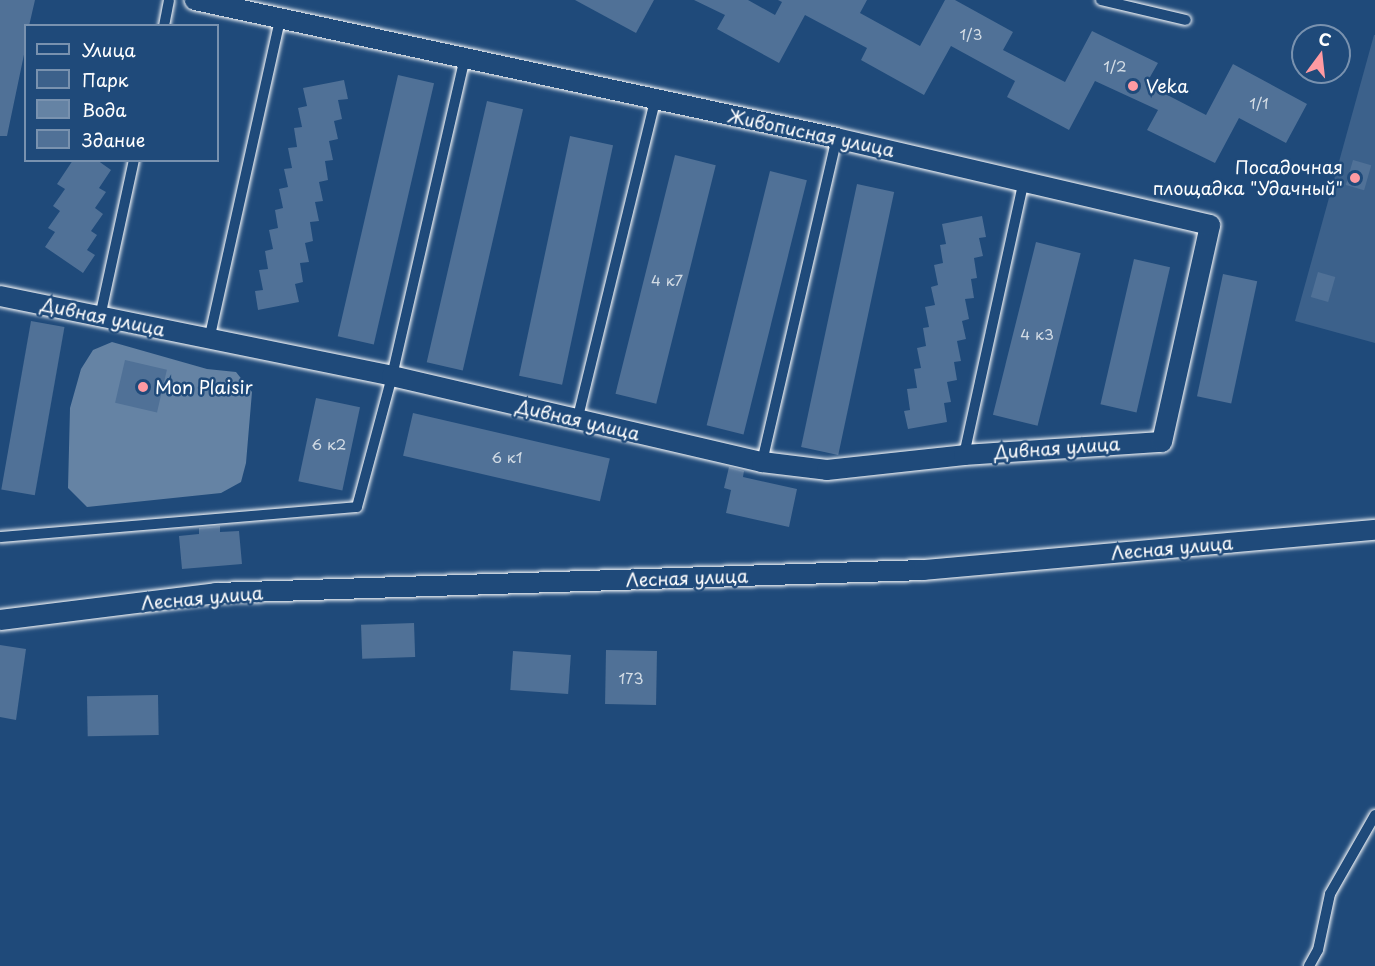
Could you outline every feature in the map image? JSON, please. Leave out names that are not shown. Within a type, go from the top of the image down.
[{"type":"street","name":"Живописная улица","points":[[195,0],[837,138],[1210,225],[1162,442]]},
{"type":"street","name":"Дивная улица","points":[[0,297],[392,376],[577,421],[762,462],[827,470],[964,455],[1162,442]]},
{"type":"street","name":"Лесная улица","points":[[0,620],[216,593],[924,570],[1375,530]]},
{"type":"lane","points":[[164,24],[169,0]]},
{"type":"lane","points":[[1101,0],[1186,20]]},
{"type":"lane","points":[[208,340],[280,19]]},
{"type":"lane","points":[[0,537],[357,507],[392,376],[465,58]]},
{"type":"lane","points":[[577,421],[655,100]]},
{"type":"lane","points":[[762,462],[837,138]]},
{"type":"lane","points":[[100,317],[134,162]]},
{"type":"lane","points":[[964,455],[1024,180]]},
{"type":"lane","points":[[1309,966],[1318,950],[1330,894],[1375,815]]},
{"type":"green space","name":"Посадочная площадка \"Удачный\"","points":[[1375,35],[1375,343],[1295,321]]},
{"type":"water","points":[[112,342],[207,369],[236,372],[252,392],[246,463],[241,482],[221,493],[87,507],[68,488],[70,408],[81,369],[93,350]]},
{"type":"building","points":[[0,0],[35,0],[29,24],[24,24],[24,55],[7,136],[0,136]]},
{"type":"building","points":[[575,0],[654,0],[636,33]]},
{"type":"building","points":[[694,0],[748,0],[775,15],[782,2],[778,0],[867,0],[860,13],[920,46],[945,0],[955,0],[1013,32],[1003,50],[1065,82],[1092,31],[1158,63],[1146,84],[1206,115],[1233,64],[1307,104],[1286,143],[1239,118],[1215,163],[1147,130],[1158,110],[1095,81],[1069,130],[1007,97],[1015,81],[951,46],[924,95],[861,60],[867,48],[805,15],[779,63],[717,29],[725,15]]},
{"type":"building","points":[[398,75],[434,83],[374,344],[338,336]]},
{"type":"building","points":[[344,80],[348,99],[338,100],[342,119],[334,121],[338,139],[329,141],[333,160],[325,161],[328,180],[319,182],[323,201],[315,202],[319,221],[310,222],[313,241],[305,243],[309,262],[300,263],[303,282],[295,284],[299,302],[258,310],[255,291],[263,290],[259,270],[268,269],[265,251],[273,249],[269,230],[278,228],[275,210],[283,208],[279,189],[288,187],[284,169],[292,168],[288,148],[297,147],[294,128],[302,127],[298,108],[307,106],[303,88]]},
{"type":"building","points":[[487,101],[523,109],[463,370],[427,362]]},
{"type":"building","points":[[570,136],[613,145],[562,385],[519,376]]},
{"type":"building","points":[[675,155],[716,165],[656,404],[615,394]]},
{"type":"building","points":[[1353,160],[1371,165],[1364,190],[1346,185]]},
{"type":"building","points":[[72,162],[100,162],[111,170],[99,188],[106,192],[95,208],[103,214],[91,231],[97,235],[87,250],[95,255],[83,273],[45,247],[55,232],[48,228],[60,211],[53,206],[65,189],[57,184]]},
{"type":"building","points":[[770,171],[807,180],[743,434],[707,425]]},
{"type":"building","points":[[857,184],[894,192],[838,455],[801,447]]},
{"type":"building","points":[[982,216],[986,237],[979,238],[983,256],[974,258],[977,278],[971,279],[974,298],[965,299],[969,319],[962,321],[966,339],[957,341],[961,361],[954,362],[957,380],[947,382],[951,402],[944,403],[947,422],[908,429],[904,411],[910,410],[907,389],[917,388],[914,369],[921,368],[917,348],[926,346],[923,328],[929,327],[925,307],[935,305],[931,287],[938,285],[934,265],[943,263],[940,245],[946,244],[942,224]]},
{"type":"building","points":[[1036,242],[1081,253],[1038,426],[993,415]]},
{"type":"building","points":[[1134,259],[1170,267],[1137,413],[1100,404]]},
{"type":"building","points":[[1318,272],[1335,277],[1328,302],[1311,297]]},
{"type":"building","points":[[1223,274],[1257,281],[1231,404],[1197,396]]},
{"type":"building","points":[[31,321],[64,327],[35,495],[1,489]]},
{"type":"building","points":[[125,360],[167,370],[157,413],[115,403]]},
{"type":"building","points":[[316,398],[360,407],[342,490],[298,481]]},
{"type":"building","points":[[413,413],[610,458],[600,501],[403,456]]},
{"type":"building","points":[[729,467],[744,471],[743,477],[797,489],[789,527],[726,513],[731,490],[724,488]]},
{"type":"building","points":[[220,526],[220,532],[239,531],[242,564],[182,569],[179,536],[199,534],[199,528]]},
{"type":"building","points":[[414,623],[415,657],[362,659],[361,625]]},
{"type":"building","points":[[0,645],[26,649],[16,720],[0,717]]},
{"type":"building","points":[[606,650],[657,651],[656,705],[605,704]]},
{"type":"building","points":[[513,651],[571,655],[568,694],[510,690]]},
{"type":"building","points":[[158,695],[159,735],[88,736],[87,696]]},
{"type":"place","name":"Veka","points":[[1133,86]]},
{"type":"place","name":"Посадочная площадка \"Удачный\"","points":[[1355,178]]},
{"type":"place","name":"Mon Plaisir","points":[[143,387]]}]
